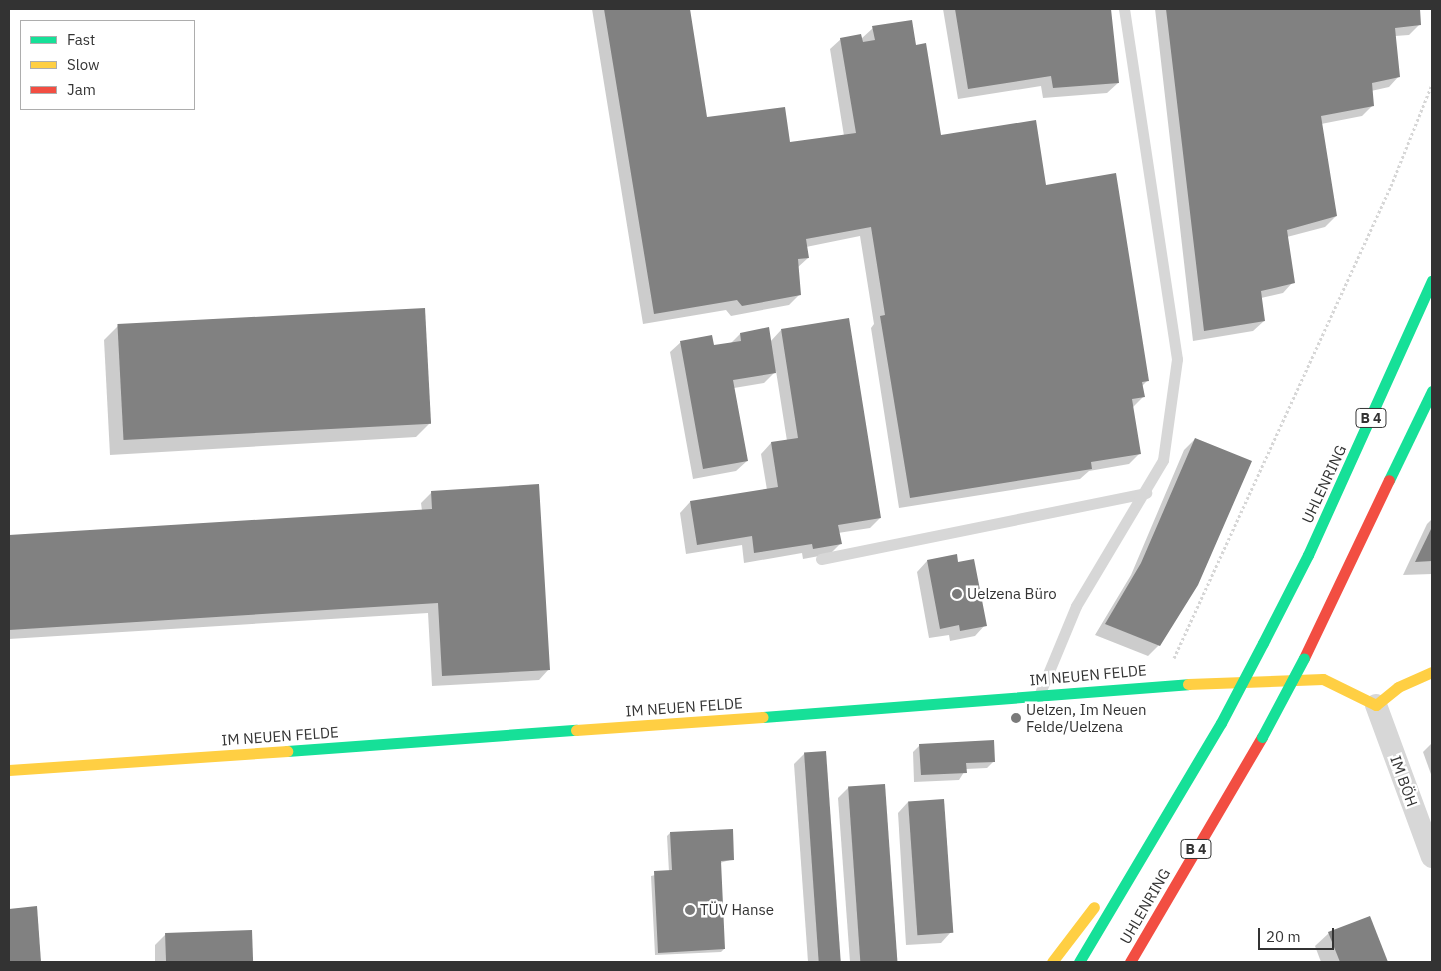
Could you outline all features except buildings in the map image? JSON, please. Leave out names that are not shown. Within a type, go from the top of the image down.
[{"type":"main road","name":"UHLENRING","points":[[1186,786],[1221,723],[1308,554],[1432,281]]},
{"type":"main road","name":"UHLENRING","points":[[1130,962],[1262,736],[1304,658],[1432,391]]},
{"type":"main road","points":[[1367,700],[1432,672]]},
{"type":"main road","name":"IM NEUEN FELDE","points":[[9,770],[752,718],[1148,684],[1323,678],[1367,700]]},
{"type":"main road","points":[[1052,962],[1186,786]]},
{"type":"main road","name":"B 4","points":[[1079,962],[1186,786]]},
{"type":"street","name":"IM BÖH","points":[[1367,700],[1432,857]]},
{"type":"lane","points":[[1040,694],[1076,606],[1146,493],[1163,460],[1177,359],[1124,9]]},
{"type":"lane","points":[[821,559],[1146,493]]},
{"type":"path","points":[[1148,684],[1171,665],[1391,186],[1432,84]]},
{"type":"traffic: fast","points":[[1263,643],[1308,555],[1432,281]]},
{"type":"traffic: fast","points":[[1389,480],[1432,391]]},
{"type":"traffic: fast","points":[[1221,723],[1263,643]]},
{"type":"traffic: fast","points":[[1262,737],[1304,658]]},
{"type":"traffic: fast","points":[[763,717],[1188,684]]},
{"type":"traffic: fast","points":[[1079,962],[1221,723]]},
{"type":"traffic: fast","points":[[287,751],[576,730]]},
{"type":"traffic: slow","points":[[1188,684],[1323,679],[1376,705],[1398,687],[1432,672]]},
{"type":"traffic: slow","points":[[576,730],[763,717]]},
{"type":"traffic: slow","points":[[9,770],[287,751]]},
{"type":"traffic: slow","points":[[1052,962],[1094,907]]},
{"type":"traffic: jam","points":[[1304,658],[1389,480]]},
{"type":"traffic: jam","points":[[1130,962],[1262,737]]},
{"type":"place","name":"Uelzena Büro","points":[[957,594]]},
{"type":"place","name":"Uelzen, Im Neuen Felde/Uelzena","points":[[1016,718]]},
{"type":"place","name":"TÜV Hanse","points":[[690,910]]}]
